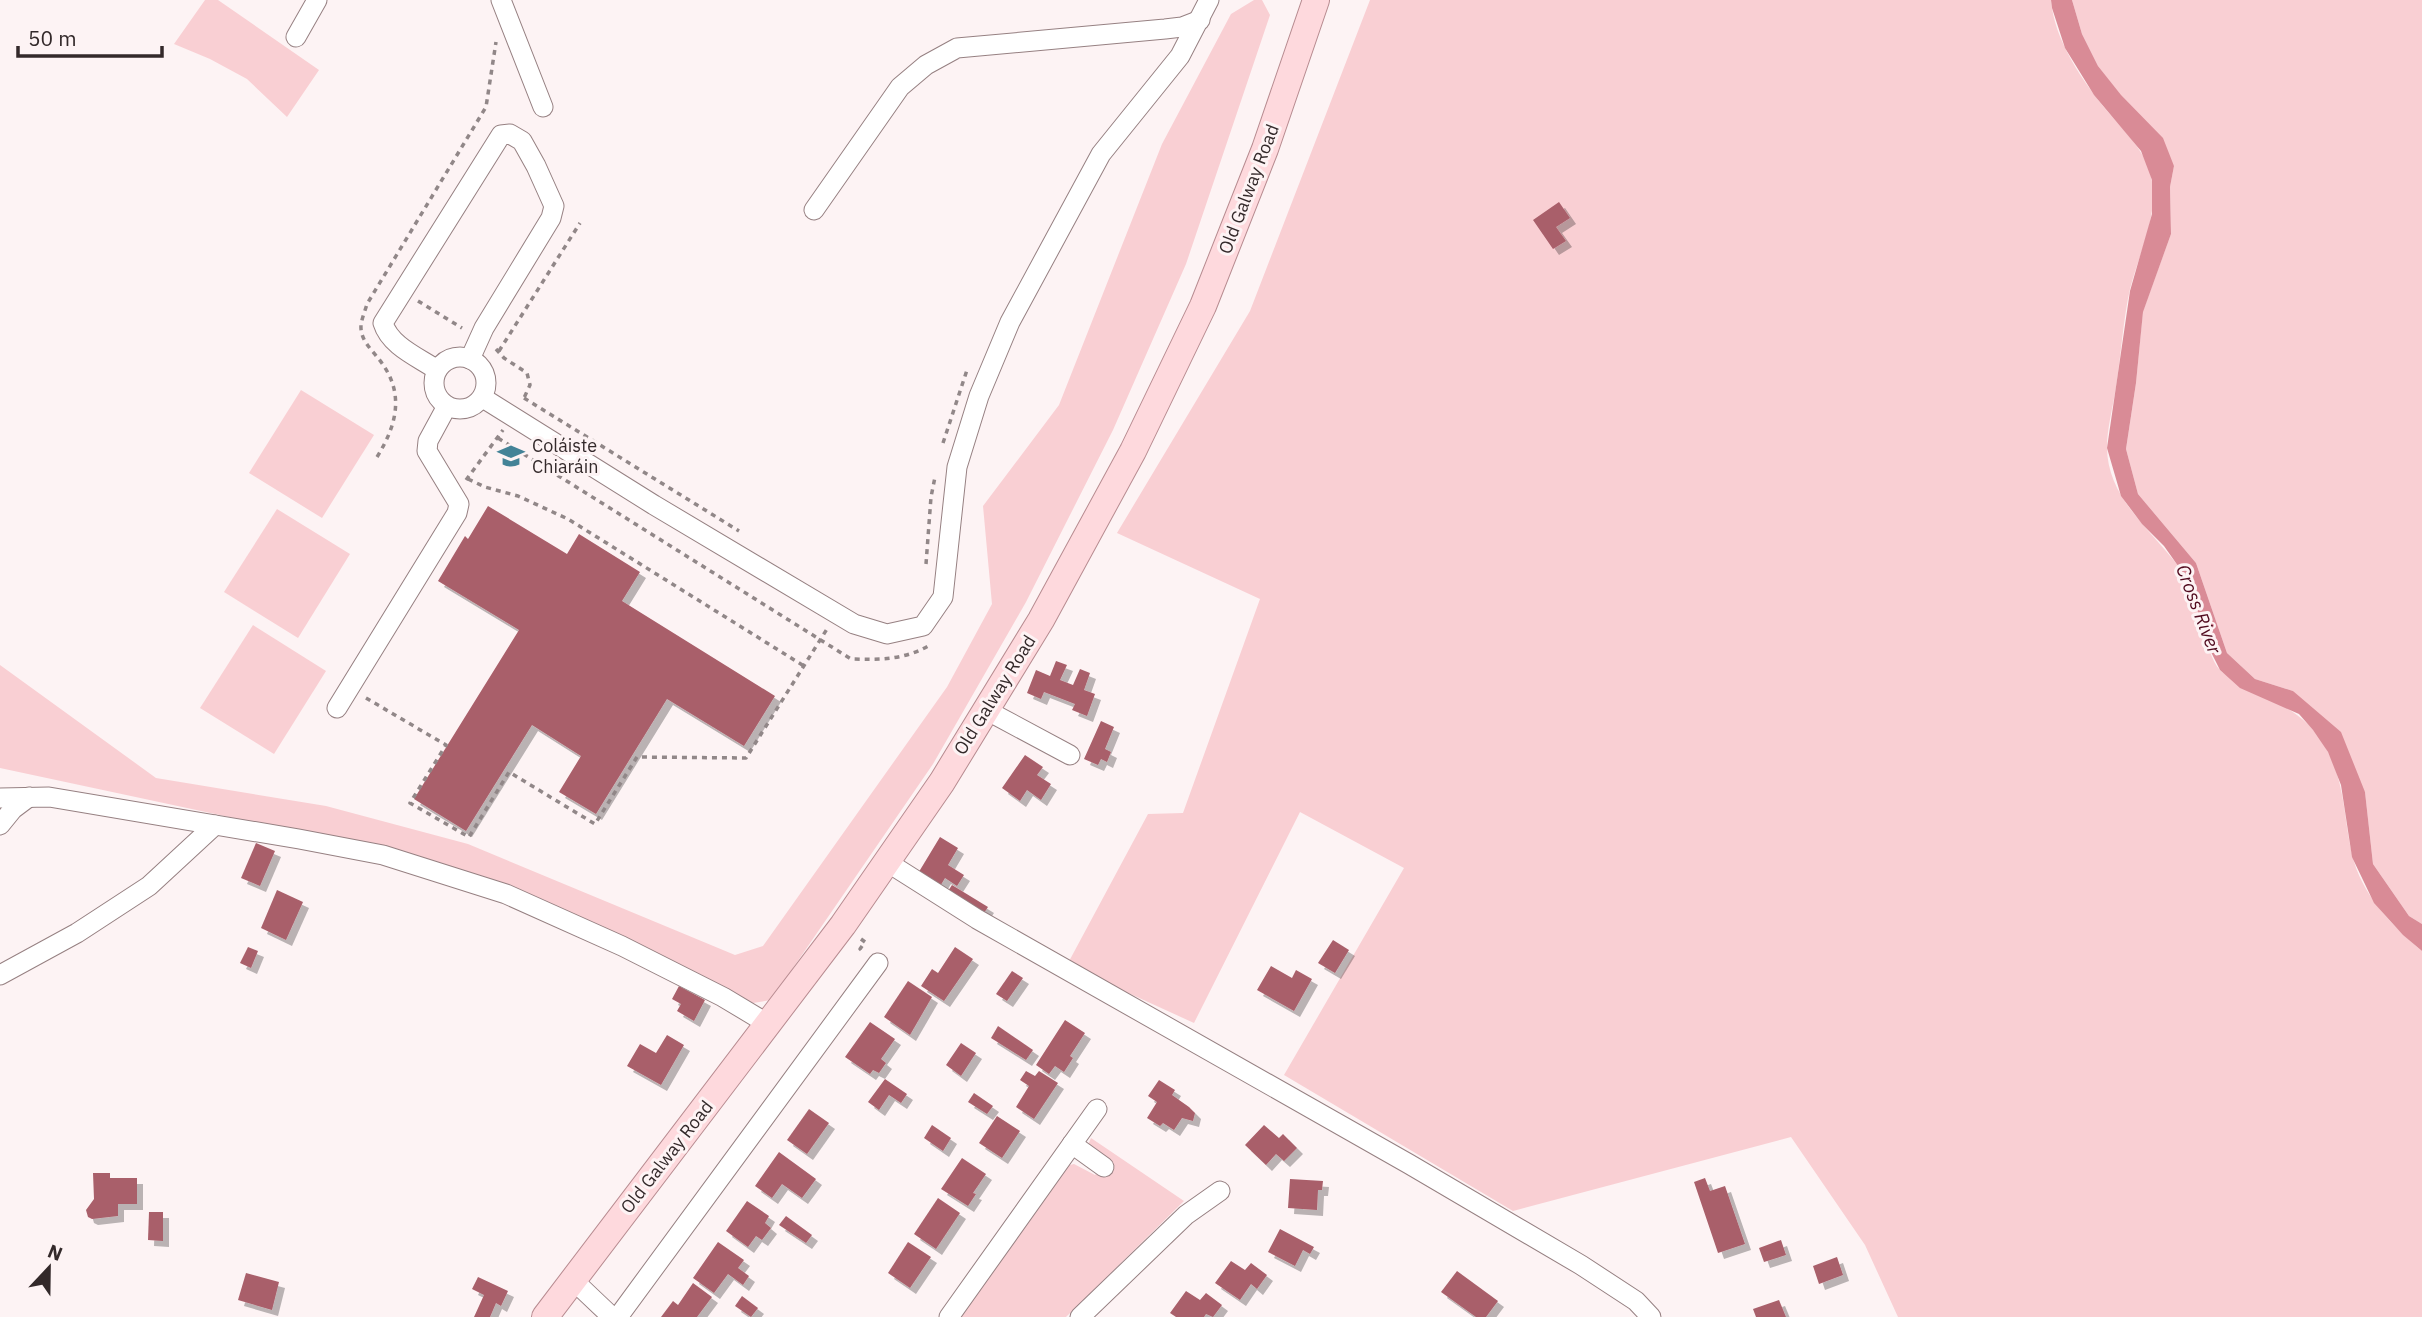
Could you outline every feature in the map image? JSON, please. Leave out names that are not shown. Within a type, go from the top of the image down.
[{"type":"main road","name":"Old Galway Road","points":[[545,1317],[843,925],[942,782],[1041,620],[1133,451],[1203,306],[1265,149],[1316,0]]},
{"type":"street","points":[[296,37],[317,0]]},
{"type":"street","points":[[501,0],[543,107]]},
{"type":"street","points":[[483,398],[855,624],[887,634],[923,626],[943,597],[957,467],[979,396],[1010,321],[1101,154],[1180,56],[1209,0]]},
{"type":"street","points":[[814,210],[900,87],[926,65],[957,48],[1165,29],[1182,27],[1200,20]]},
{"type":"street","points":[[437,370],[386,334],[383,323],[500,135],[510,134],[522,141],[554,206],[551,218],[484,328],[470,359]]},
{"type":"street","points":[[450,359],[470,359],[481,366],[485,373],[486,390],[483,398],[471,408],[463,410],[447,406],[440,401],[434,386],[437,370],[450,359]]},
{"type":"street","points":[[337,708],[457,513],[458,504],[428,451],[428,441],[447,406]]},
{"type":"street","points":[[986,710],[1070,755]]},
{"type":"street","points":[[0,825],[13,809],[29,797]]},
{"type":"street","points":[[0,798],[49,797],[383,855],[506,894],[622,946],[723,997],[768,1024]]},
{"type":"street","points":[[0,975],[77,933],[149,886],[215,825]]},
{"type":"street","points":[[887,862],[977,919],[1409,1164],[1581,1265],[1636,1301],[1651,1317]]},
{"type":"street","points":[[618,1317],[878,962]]},
{"type":"street","points":[[950,1317],[1097,1109]]},
{"type":"street","points":[[1072,1144],[1104,1167]]},
{"type":"street","points":[[1080,1317],[1186,1215],[1220,1191]]},
{"type":"street","points":[[573,1280],[612,1317]]},
{"type":"path","points":[[499,351],[580,223]]},
{"type":"path","points":[[524,398],[745,535]]},
{"type":"path","points":[[498,438],[851,659],[888,660],[917,652],[937,640]]},
{"type":"path","points":[[467,479],[485,488],[518,496],[568,519],[804,666]]},
{"type":"path","points":[[349,689],[446,745],[410,803],[469,837],[509,772],[595,824],[637,757],[746,758],[836,613]]},
{"type":"path","points":[[843,925],[865,942],[860,949],[878,962]]},
{"type":"shaded area","points":[[205,0],[218,0],[319,70],[287,117],[247,79],[174,44]]},
{"type":"shaded area","points":[[1254,0],[1262,0],[1270,15],[1186,264],[1113,430],[1026,602],[933,764],[771,1000],[753,1003],[484,877],[308,834],[0,768],[0,665],[156,778],[326,806],[468,844],[735,955],[763,946],[947,687],[992,604],[983,506],[1059,405],[1162,144],[1231,14]]},
{"type":"shaded area","points":[[1370,0],[2051,0],[2058,30],[2071,60],[2098,100],[2141,152],[2152,181],[2150,222],[2130,289],[2108,432],[2109,467],[2116,485],[2136,517],[2186,577],[2210,651],[2220,670],[2292,711],[2320,739],[2338,777],[2356,869],[2379,908],[2422,951],[2422,1317],[1898,1317],[1865,1245],[1791,1137],[1513,1211],[1284,1075],[1404,868],[1300,812],[1194,1023],[1067,965],[1148,814],[1183,813],[1260,599],[1117,533],[1250,311]]},
{"type":"shaded area","points":[[2072,0],[2422,0],[2422,924],[2409,916],[2373,864],[2365,792],[2293,691],[2255,679],[2227,653],[2196,563],[2138,494],[2126,449],[2143,311],[2171,234],[2170,187],[2174,166],[2098,66],[2082,34]]},
{"type":"shaded area","points":[[301,390],[374,435],[322,518],[249,473]]},
{"type":"shaded area","points":[[277,509],[350,554],[298,638],[224,592]]},
{"type":"shaded area","points":[[253,625],[326,671],[274,754],[200,708]]},
{"type":"shaded area","points":[[1091,1138],[1184,1201],[1066,1317],[955,1317],[1062,1167],[1074,1164],[1095,1175],[1106,1162],[1088,1145]]},
{"type":"water","name":"Cross River","points":[[2051,0],[2072,0],[2082,34],[2098,66],[2121,95],[2163,138],[2174,166],[2170,187],[2171,234],[2143,312],[2126,449],[2138,494],[2196,563],[2227,653],[2255,679],[2293,691],[2341,732],[2365,792],[2373,864],[2409,916],[2422,924],[2422,951],[2403,935],[2374,903],[2352,857],[2341,785],[2328,752],[2299,714],[2240,688],[2220,670],[2210,650],[2188,580],[2164,546],[2142,524],[2121,496],[2107,448],[2130,291],[2152,214],[2152,180],[2141,151],[2094,95],[2065,48]]},
{"type":"building","points":[[1559,202],[1570,218],[1556,227],[1566,241],[1553,249],[1533,220]]},
{"type":"building","points":[[488,506],[567,554],[579,534],[640,572],[622,601],[775,696],[744,746],[667,699],[596,814],[559,792],[581,756],[532,725],[466,831],[414,799],[519,630],[438,581],[465,536],[468,539]]},
{"type":"building","points":[[1056,661],[1067,665],[1060,680],[1073,685],[1080,669],[1090,673],[1084,690],[1095,694],[1087,716],[1072,710],[1075,704],[1044,692],[1041,699],[1027,693],[1036,670],[1050,676]]},
{"type":"building","points":[[1101,721],[1114,727],[1105,749],[1111,752],[1107,762],[1101,759],[1098,765],[1084,759]]},
{"type":"building","points":[[1025,755],[1043,767],[1037,775],[1051,784],[1041,800],[1027,790],[1020,801],[1002,788]]},
{"type":"building","points":[[940,837],[958,848],[948,865],[964,875],[957,886],[945,878],[939,888],[917,875]]},
{"type":"building","points":[[256,843],[275,851],[260,886],[241,878]]},
{"type":"building","points":[[952,885],[988,907],[982,916],[946,894]]},
{"type":"building","points":[[277,890],[303,902],[286,940],[261,928]]},
{"type":"building","points":[[1333,940],[1349,950],[1335,973],[1318,963]]},
{"type":"building","points":[[248,947],[258,951],[251,968],[240,963]]},
{"type":"building","points":[[955,947],[973,959],[944,1001],[921,986],[932,969],[938,973]]},
{"type":"building","points":[[1271,966],[1292,978],[1296,970],[1312,979],[1294,1011],[1257,990]]},
{"type":"building","points":[[1012,971],[1023,978],[1007,1001],[996,994]]},
{"type":"building","points":[[908,981],[932,997],[910,1035],[884,1017]]},
{"type":"building","points":[[679,986],[705,1000],[694,1021],[677,1011],[681,1004],[672,999]]},
{"type":"building","points":[[1065,1020],[1085,1033],[1070,1056],[1073,1058],[1064,1072],[1055,1066],[1049,1074],[1036,1065]]},
{"type":"building","points":[[870,1022],[895,1039],[881,1059],[886,1063],[879,1073],[873,1070],[870,1074],[845,1057]]},
{"type":"building","points":[[998,1026],[1033,1050],[1026,1060],[991,1038]]},
{"type":"building","points":[[667,1035],[684,1045],[661,1085],[627,1066],[640,1044],[656,1053]]},
{"type":"building","points":[[961,1043],[976,1053],[961,1076],[946,1065]]},
{"type":"building","points":[[1026,1071],[1035,1076],[1039,1071],[1058,1083],[1034,1119],[1016,1107],[1029,1086],[1020,1080]]},
{"type":"building","points":[[885,1079],[907,1094],[901,1103],[889,1095],[879,1110],[868,1102]]},
{"type":"building","points":[[1159,1080],[1175,1090],[1172,1095],[1195,1113],[1193,1121],[1182,1118],[1174,1130],[1147,1118],[1157,1102],[1148,1096]]},
{"type":"building","points":[[974,1093],[993,1106],[987,1114],[968,1102]]},
{"type":"building","points":[[809,1109],[829,1123],[807,1154],[787,1140]]},
{"type":"building","points":[[997,1116],[1020,1131],[1002,1158],[979,1143]]},
{"type":"building","points":[[932,1125],[951,1138],[943,1151],[924,1138]]},
{"type":"building","points":[[1264,1125],[1279,1138],[1283,1134],[1297,1148],[1284,1161],[1276,1154],[1266,1165],[1245,1145]]},
{"type":"building","points":[[779,1152],[816,1179],[802,1198],[782,1184],[772,1198],[755,1186]]},
{"type":"building","points":[[962,1158],[986,1174],[968,1206],[941,1189]]},
{"type":"building","points":[[93,1173],[110,1173],[110,1178],[137,1178],[137,1204],[118,1204],[118,1216],[92,1219],[88,1217],[86,1210],[94,1199]]},
{"type":"building","points":[[1705,1178],[1710,1191],[1725,1186],[1745,1244],[1718,1253],[1694,1182]]},
{"type":"building","points":[[1290,1179],[1323,1181],[1322,1190],[1318,1190],[1317,1210],[1288,1208]]},
{"type":"building","points":[[938,1198],[960,1213],[936,1249],[914,1234]]},
{"type":"building","points":[[747,1201],[769,1216],[765,1223],[771,1228],[762,1240],[756,1236],[748,1247],[726,1231]]},
{"type":"building","points":[[149,1212],[163,1212],[163,1241],[148,1240]]},
{"type":"building","points":[[786,1216],[812,1235],[806,1243],[779,1225]]},
{"type":"building","points":[[1280,1229],[1314,1247],[1310,1254],[1303,1250],[1295,1266],[1268,1252]]},
{"type":"building","points":[[1781,1240],[1786,1255],[1764,1262],[1759,1248]]},
{"type":"building","points":[[718,1242],[744,1260],[738,1268],[749,1276],[743,1285],[728,1274],[714,1293],[693,1278]]},
{"type":"building","points":[[908,1242],[931,1257],[910,1288],[888,1273]]},
{"type":"building","points":[[1837,1257],[1843,1275],[1819,1284],[1813,1266]]},
{"type":"building","points":[[1231,1261],[1245,1270],[1251,1263],[1267,1275],[1257,1289],[1251,1284],[1240,1300],[1215,1283]]},
{"type":"building","points":[[1457,1271],[1498,1301],[1486,1317],[1476,1317],[1441,1292]]},
{"type":"building","points":[[246,1273],[279,1282],[272,1310],[238,1300]]},
{"type":"building","points":[[478,1277],[508,1291],[501,1306],[496,1303],[490,1317],[474,1317],[484,1295],[472,1289]]},
{"type":"building","points":[[693,1283],[712,1297],[697,1317],[661,1317],[673,1301],[678,1305]]},
{"type":"building","points":[[1186,1291],[1200,1300],[1206,1293],[1222,1305],[1213,1317],[1206,1314],[1204,1317],[1176,1317],[1170,1313]]},
{"type":"building","points":[[742,1296],[758,1308],[751,1317],[735,1306]]},
{"type":"building","points":[[1779,1300],[1786,1317],[1756,1317],[1753,1309]]},
{"type":"place","name":"Coláiste Chiaráin","points":[[511,456]]}]
